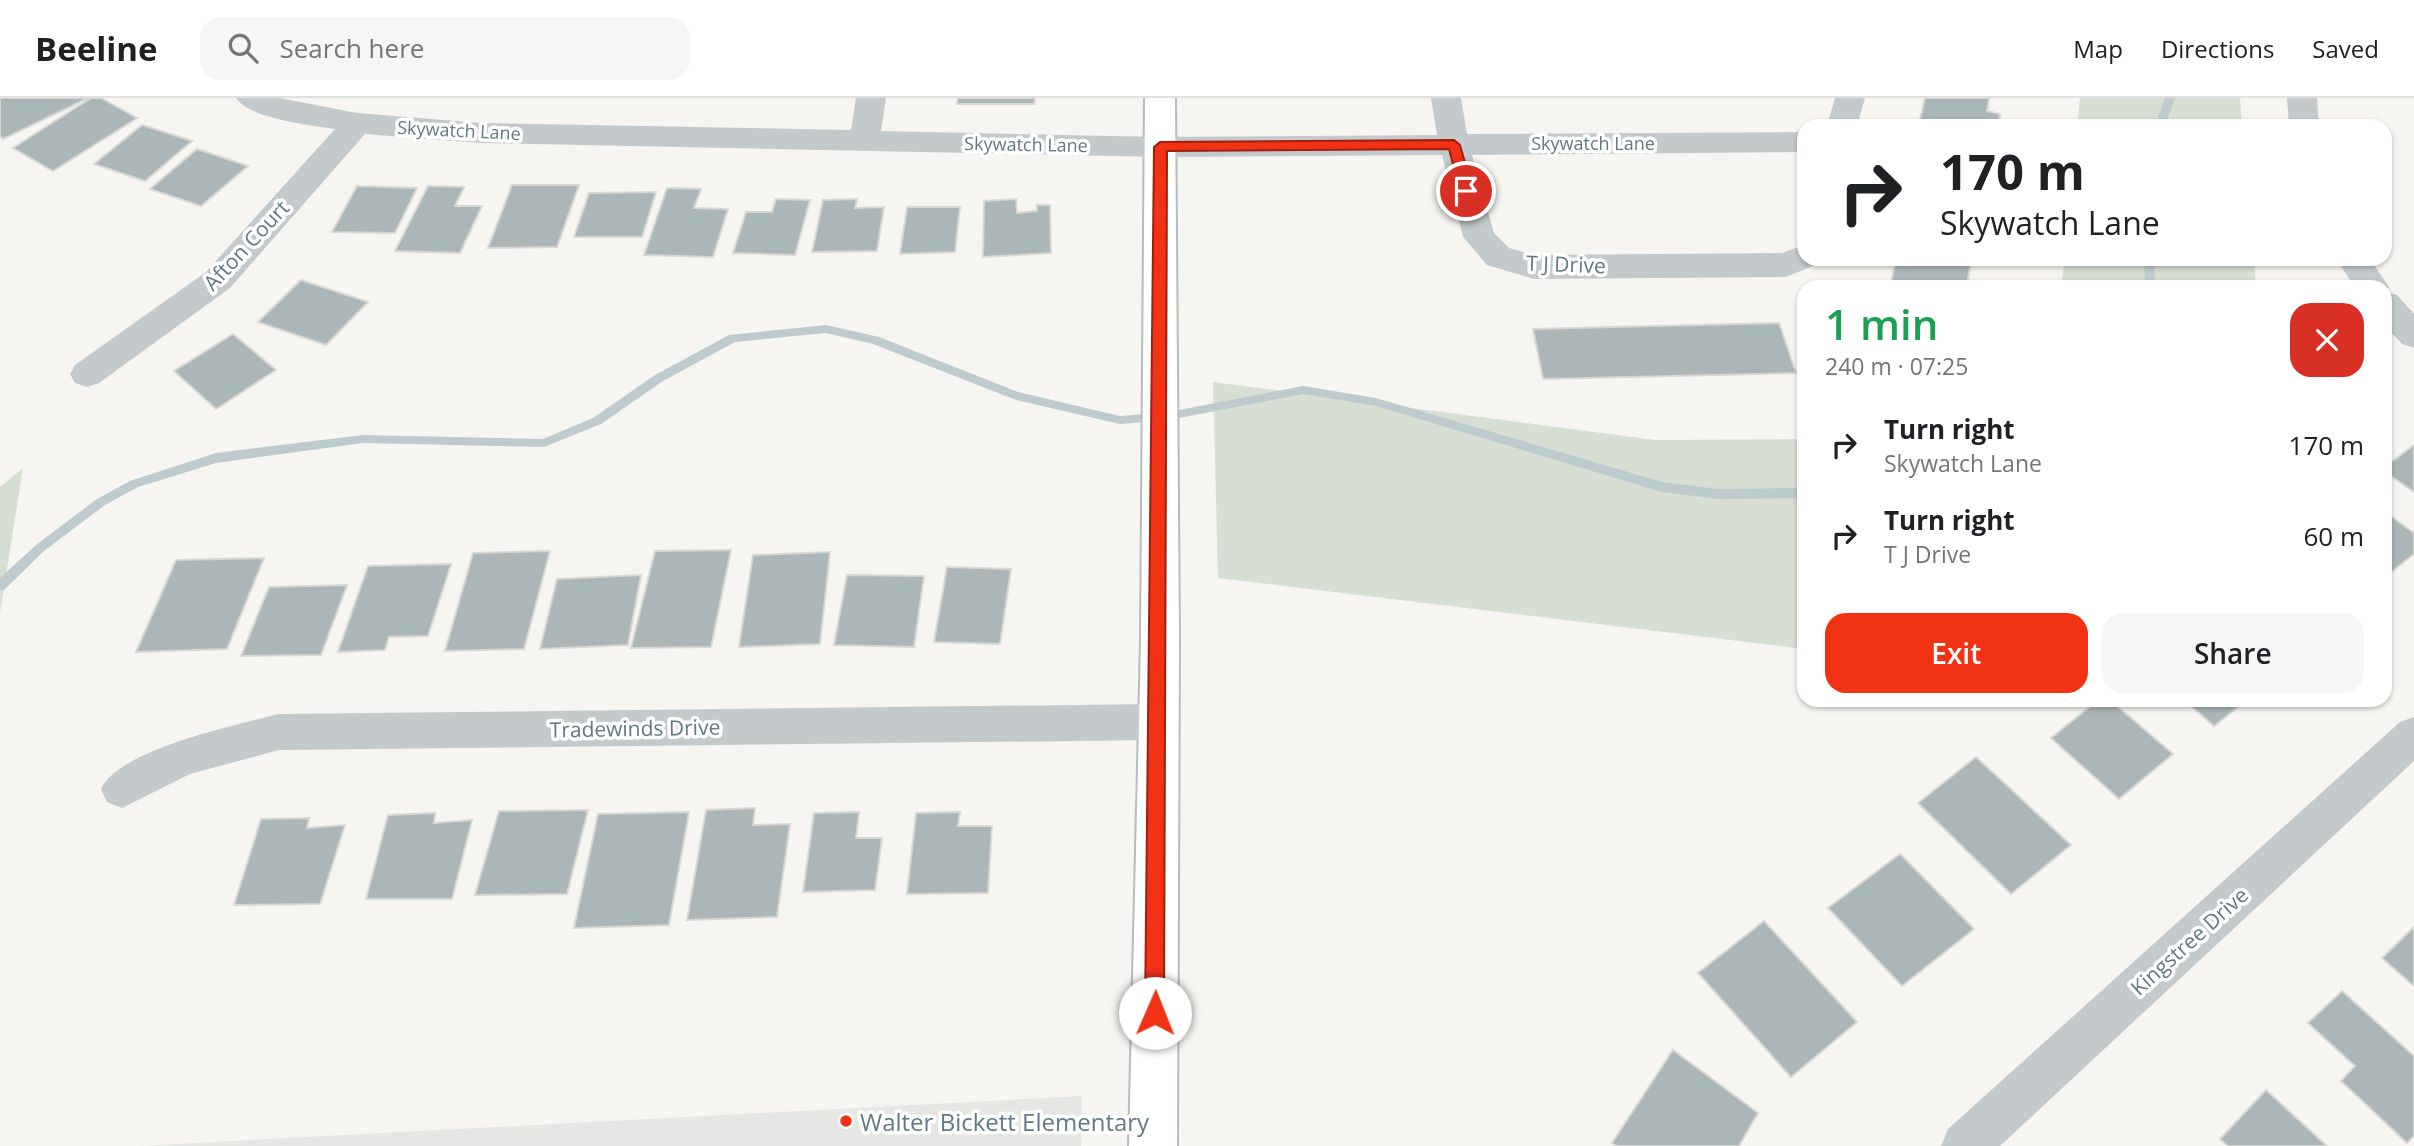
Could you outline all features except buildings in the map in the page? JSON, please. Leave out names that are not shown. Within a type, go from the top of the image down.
[{"type":"main road","points":[[1153,1146],[1159,722],[1160,98]]},
{"type":"street","name":"Skywatch Lane","points":[[251,98],[282,110],[356,123],[481,133],[1160,147],[1797,142]]},
{"type":"street","points":[[865,141],[871,98]]},
{"type":"street","name":"T J Drive","points":[[1446,98],[1454,145],[1479,237],[1498,257],[1534,267],[1786,265],[1797,260]]},
{"type":"street","points":[[1844,119],[1850,98]]},
{"type":"street","points":[[2302,98],[2304,119]]},
{"type":"street","name":"Afton Court","points":[[86,374],[218,281],[356,123]]},
{"type":"street","points":[[2392,311],[2414,335]]},
{"type":"street","name":"Tradewinds Drive","points":[[122,789],[181,758],[279,732],[1159,722]]},
{"type":"street","name":"Kingstree Drive","points":[[1965,1146],[2414,735]]},
{"type":"shaded area","points":[[2080,98],[2240,98],[2242,119],[2078,119]]},
{"type":"shaded area","points":[[2064,266],[2254,266],[2256,280],[2062,280]]},
{"type":"shaded area","points":[[1213,382],[1655,440],[1797,439],[1797,648],[1218,578]]},
{"type":"shaded area","points":[[23,468],[0,613],[0,487]]},
{"type":"shaded area","name":"Walter Bickett Elementary","points":[[1082,1096],[1081,1146],[138,1146]]},
{"type":"waterway","points":[[2162,119],[2170,98]]},
{"type":"waterway","points":[[2149,266],[2150,280]]},
{"type":"waterway","points":[[0,586],[40,548],[101,502],[134,484],[216,458],[363,439],[544,443],[597,421],[659,378],[733,338],[826,329],[875,340],[1016,396],[1120,420],[1169,416],[1303,390],[1376,402],[1662,487],[1719,494],[1797,493]]},
{"type":"place","name":"Walter Bickett Elementary","points":[[846,1121]]},
{"type":"route","points":[[1155,1013],[1160,640],[1160,147],[1454,145],[1466,191]]}]
